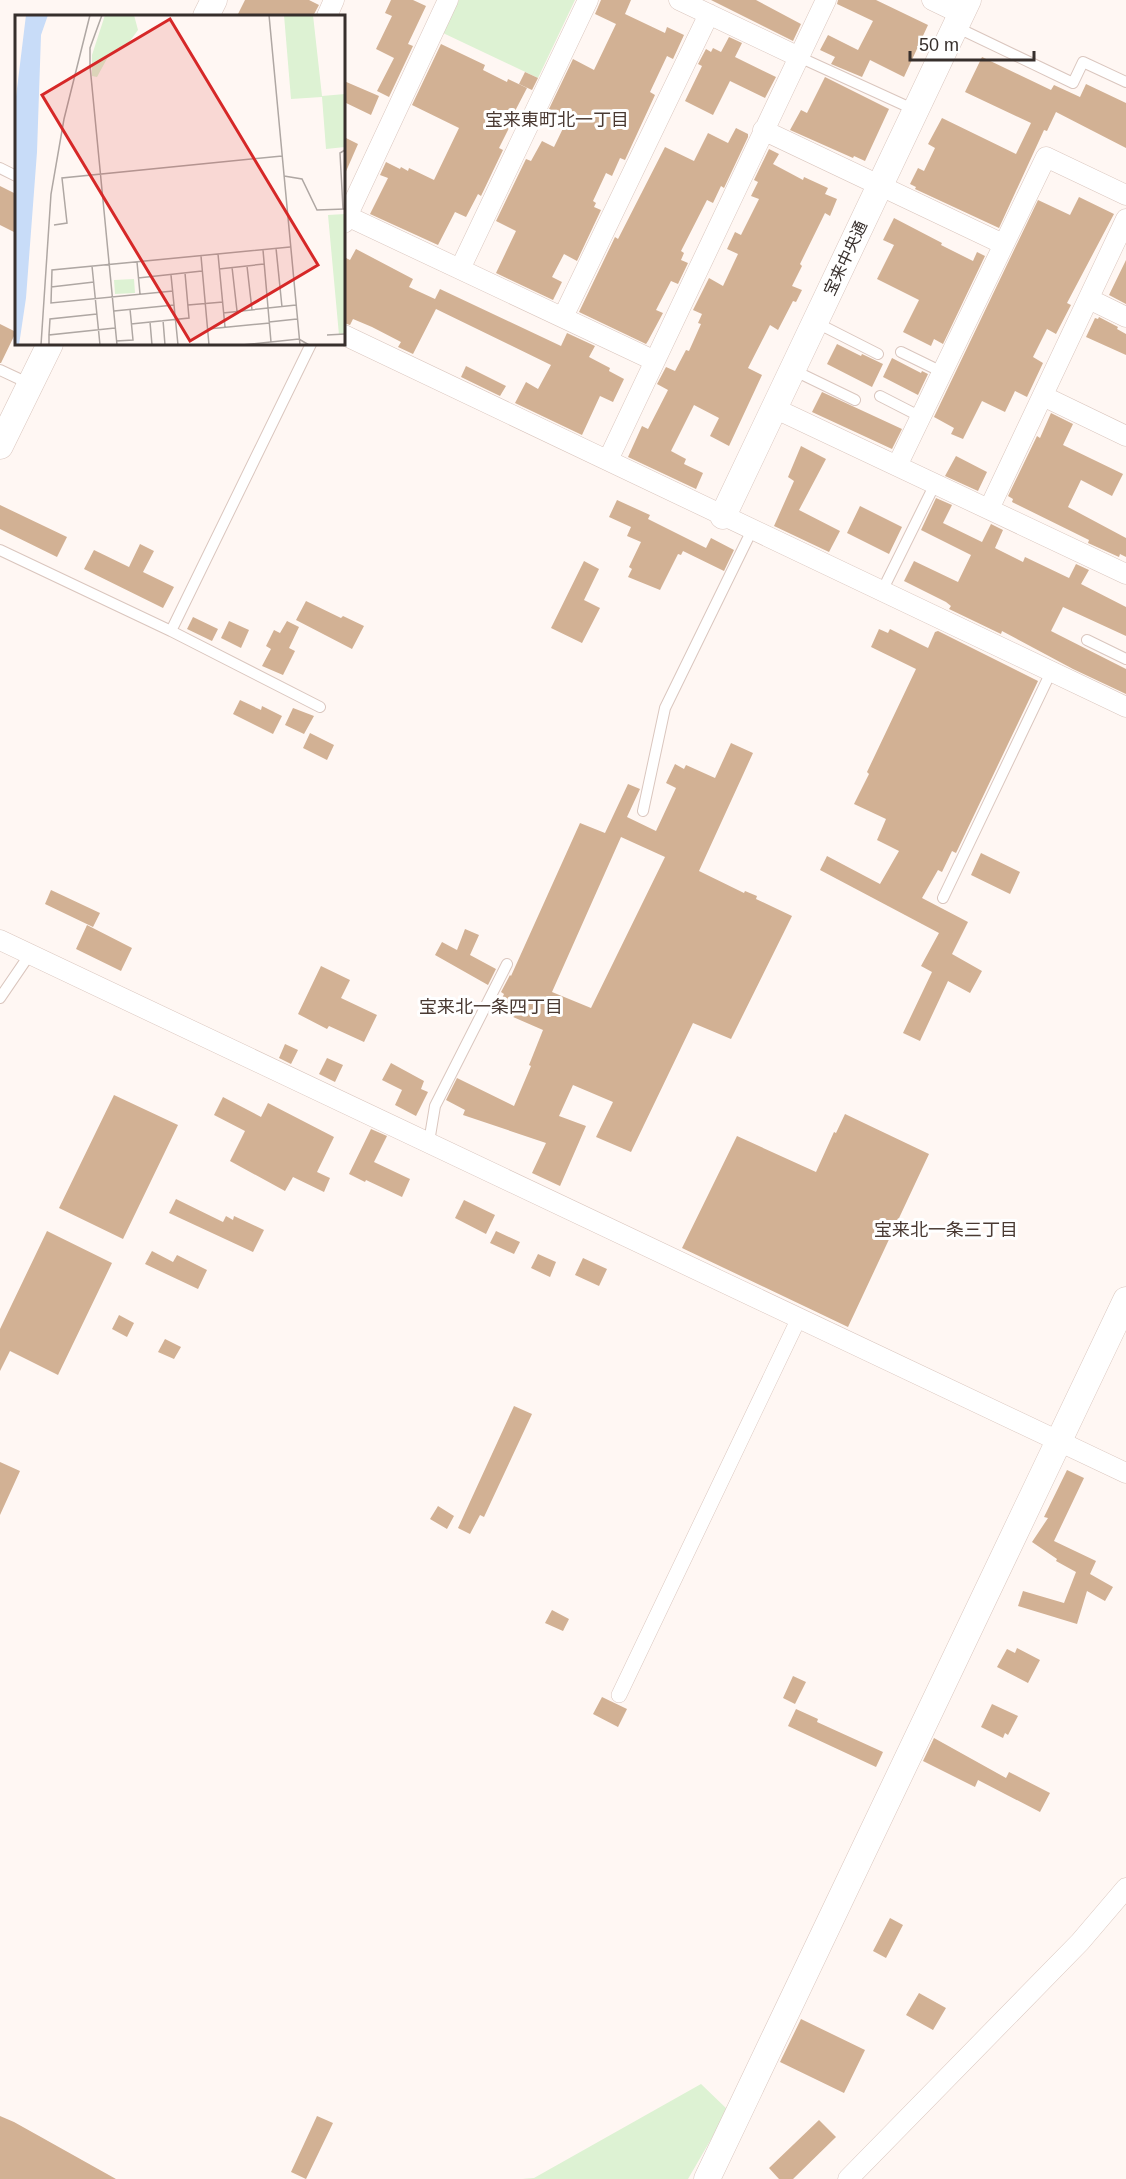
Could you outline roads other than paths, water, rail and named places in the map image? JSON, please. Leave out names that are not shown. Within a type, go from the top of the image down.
[{"type":"street","points":[[206,15],[214,0]]},
{"type":"street","points":[[327,15],[334,0]]},
{"type":"street","points":[[448,0],[345,219],[460,268],[655,361]]},
{"type":"street","points":[[460,268],[588,0]]},
{"type":"street","points":[[679,0],[799,57]]},
{"type":"street","points":[[608,460],[826,0]]},
{"type":"street","points":[[932,0],[961,13]]},
{"type":"street","name":"宝来中央通","points":[[723,516],[961,13]]},
{"type":"street","points":[[563,317],[709,14]]},
{"type":"street","points":[[763,130],[1003,244]]},
{"type":"street","points":[[897,466],[1046,158],[1126,195]]},
{"type":"street","points":[[989,509],[1126,219]]},
{"type":"street","points":[[1089,299],[1126,317]]},
{"type":"street","points":[[345,334],[1126,707]]},
{"type":"street","points":[[0,446],[50,345]]},
{"type":"street","points":[[1043,396],[1126,436]]},
{"type":"street","points":[[774,408],[1126,574]]},
{"type":"street","points":[[0,940],[1126,1473]]},
{"type":"street","points":[[707,2179],[1126,1300]]},
{"type":"street","points":[[620,1695],[799,1318]]},
{"type":"street","points":[[848,2179],[1080,1941],[1126,1888]]},
{"type":"lane","points":[[961,13],[1073,83],[1083,62],[1126,82]]},
{"type":"lane","points":[[799,57],[915,110]]},
{"type":"lane","points":[[0,168],[15,176]]},
{"type":"lane","points":[[815,322],[878,354]]},
{"type":"lane","points":[[171,631],[311,345]]},
{"type":"lane","points":[[901,352],[942,372]]},
{"type":"lane","points":[[0,370],[30,384]]},
{"type":"lane","points":[[792,370],[855,400]]},
{"type":"lane","points":[[880,396],[921,417]]},
{"type":"lane","points":[[882,591],[935,484]]},
{"type":"lane","points":[[643,811],[665,708],[752,530]]},
{"type":"lane","points":[[0,550],[171,631],[320,707]]},
{"type":"lane","points":[[1087,640],[1126,659]]},
{"type":"lane","points":[[943,898],[1051,672]]},
{"type":"lane","points":[[0,998],[30,954]]},
{"type":"lane","points":[[429,1143],[435,1106],[507,964]]},
{"type":"district","name":"宝来東町北一丁目","points":[[557,120]]},
{"type":"district","name":"宝来北一条四丁目","points":[[491,1007]]},
{"type":"district","name":"宝来北一条三丁目","points":[[946,1230]]}]
